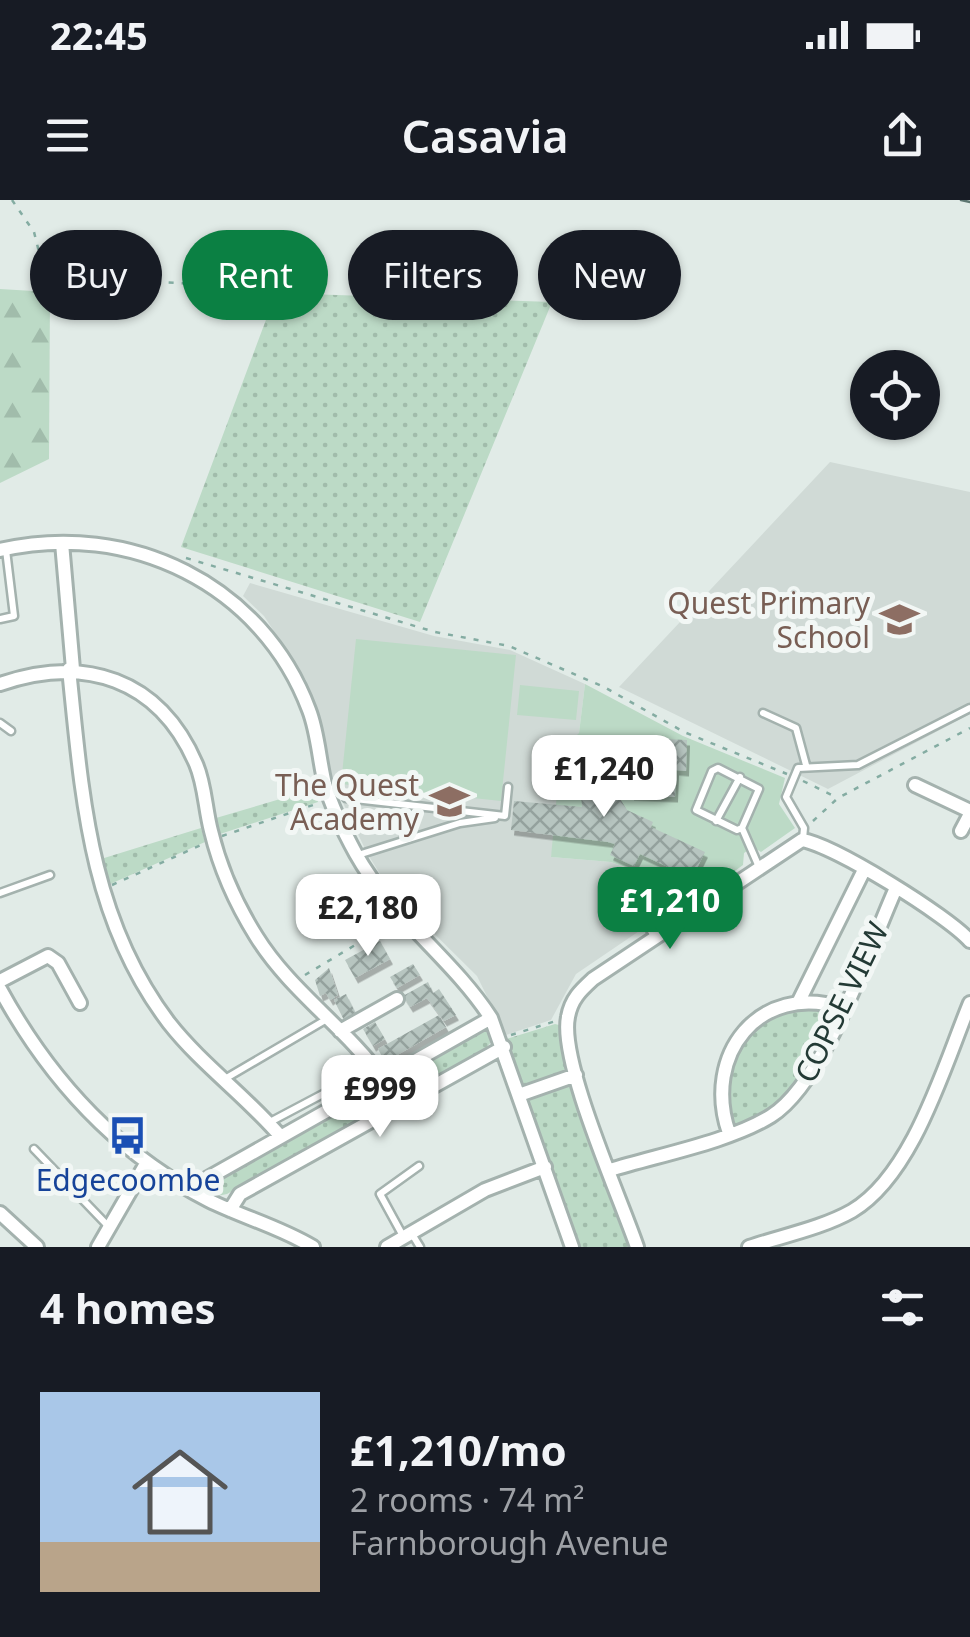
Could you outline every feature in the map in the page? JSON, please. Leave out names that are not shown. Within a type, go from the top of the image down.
[{"type":"street","points":[[62,543],[84,815],[101,890],[118,938],[152,999],[222,1080],[281,1136]]},
{"type":"street","points":[[3,550],[62,543],[119,548],[204,578],[259,623],[282,656],[310,713],[326,784],[357,856],[400,915],[470,985],[491,1018],[572,1247]]},
{"type":"street","points":[[0,684],[71,669],[122,684],[176,727],[197,766],[214,839],[240,908],[291,983],[378,1073]]},
{"type":"street","points":[[914,785],[970,812],[962,831]]},
{"type":"street","points":[[637,1247],[576,1075],[568,1017],[575,996],[593,979],[803,834],[896,888],[970,941]]},
{"type":"street","points":[[798,1003],[864,870]]},
{"type":"street","name":"COPSE VIEW","points":[[610,1170],[767,1118],[786,1105],[821,1055],[896,888]]},
{"type":"street","points":[[80,1002],[58,964],[48,956],[0,985],[63,1085],[96,1121],[146,1162],[195,1193],[313,1247]]},
{"type":"street","points":[[340,1031],[397,998]]},
{"type":"street","points":[[729,1132],[722,1114],[722,1072],[738,1037],[764,1015],[798,1003],[842,1008]]},
{"type":"street","points":[[749,1247],[784,1242],[849,1213],[870,1198],[906,1152],[970,1003]]},
{"type":"street","points":[[195,1193],[208,1178],[378,1073],[491,1018]]},
{"type":"street","points":[[230,1210],[240,1194],[502,1042]]},
{"type":"street","points":[[520,1095],[576,1075]]},
{"type":"street","points":[[98,1247],[146,1162]]},
{"type":"street","points":[[387,1247],[484,1190],[545,1167]]},
{"type":"street","points":[[0,1213],[36,1247]]},
{"type":"lane","points":[[0,619],[14,616],[3,550]]},
{"type":"lane","points":[[806,764],[836,769],[858,766],[970,708]]},
{"type":"lane","points":[[763,713],[796,728],[806,764]]},
{"type":"lane","points":[[0,722],[11,732]]},
{"type":"lane","points":[[803,834],[786,798],[792,776],[806,764]]},
{"type":"lane","points":[[742,828],[696,810],[695,804],[712,771],[718,768],[758,789],[742,828],[758,866]]},
{"type":"lane","points":[[716,821],[740,777]]},
{"type":"lane","points":[[505,816],[508,787]]},
{"type":"lane","points":[[346,798],[505,816]]},
{"type":"lane","points":[[357,856],[437,829],[505,816]]},
{"type":"lane","points":[[0,893],[50,875]]},
{"type":"lane","points":[[640,916],[654,937]]},
{"type":"lane","points":[[222,1080],[327,1019]]},
{"type":"lane","points":[[268,1122],[378,1073]]},
{"type":"lane","points":[[34,1149],[110,1227]]},
{"type":"lane","points":[[420,1166],[380,1194],[420,1247]]},
{"type":"path","points":[[12,200],[34,232],[45,276],[182,283]]},
{"type":"path","points":[[167,562],[180,557],[204,562],[269,586],[435,632],[508,646],[604,688],[684,732],[838,798]]},
{"type":"path","points":[[803,834],[838,798],[970,728]]},
{"type":"path","points":[[101,890],[214,839],[320,803]]},
{"type":"path","points":[[291,983],[388,928],[400,915]]},
{"type":"path","points":[[502,1042],[568,1017]]},
{"type":"shaded area","name":"Quest Primary School","points":[[830,462],[970,492],[970,714],[828,789],[619,687]]},
{"type":"shaded area","name":"The Quest Academy","points":[[250,583],[434,636],[510,650],[585,684],[579,733],[551,857],[611,862],[684,891],[679,904],[576,974],[551,1020],[506,1035],[477,976],[390,890],[367,853],[334,784],[306,680],[264,616],[243,596]]},
{"type":"green space","points":[[0,289],[30,291],[30,320],[50,320],[49,459],[0,483]]},
{"type":"green space","points":[[328,295],[348,295],[348,320],[518,320],[518,301],[538,302],[538,320],[545,320],[420,622],[181,547],[266,320],[328,320]]},
{"type":"green space","points":[[356,639],[516,655],[501,801],[341,784]]},
{"type":"green space","points":[[585,684],[683,736],[785,778],[779,804],[795,828],[761,852],[753,847],[744,853],[743,865],[702,895],[611,862],[551,857],[561,751],[579,733]]},
{"type":"green space","points":[[520,685],[579,691],[576,720],[517,715]]},
{"type":"green space","points":[[314,789],[318,802],[220,834],[216,818]]},
{"type":"green space","points":[[201,828],[205,842],[108,885],[101,859]]},
{"type":"green space","points":[[781,1006],[842,1008],[786,1105],[729,1133],[722,1114],[730,1053]]},
{"type":"green space","points":[[559,1025],[560,1042],[629,1247],[580,1247],[506,1039]]},
{"type":"green space","points":[[481,1028],[490,1030],[494,1038],[484,1051],[227,1194],[217,1196],[208,1191],[208,1184]]},
{"type":"building","points":[[618,737],[687,740],[686,771],[676,770],[675,797],[631,795],[631,788],[619,788]]},
{"type":"building","points":[[586,744],[627,810],[653,822],[651,827],[705,852],[692,878],[640,854],[634,866],[610,855],[615,844],[608,842],[511,830],[514,801],[582,807],[581,794],[561,757]]},
{"type":"building","points":[[380,941],[390,959],[355,978],[345,960]]},
{"type":"building","points":[[413,964],[420,975],[397,988],[390,977]]},
{"type":"building","points":[[329,968],[338,995],[330,1000],[326,993],[320,996],[315,980]]},
{"type":"building","points":[[428,982],[433,993],[439,989],[456,1015],[444,1021],[427,998],[410,1007],[403,996]]},
{"type":"building","points":[[346,994],[357,1016],[345,1022],[334,1000]]},
{"type":"building","points":[[439,1015],[446,1027],[385,1062],[378,1049]]},
{"type":"building","points":[[375,1022],[385,1039],[373,1046],[363,1029]]},
{"type":"tram line","points":[[961,200],[970,202]]},
{"type":"place","name":"Quest Primary School","points":[[900,619]]},
{"type":"place","name":"The Quest Academy","points":[[449,801]]},
{"type":"place","name":"Edgecoombe","points":[[128,1135]]}]
